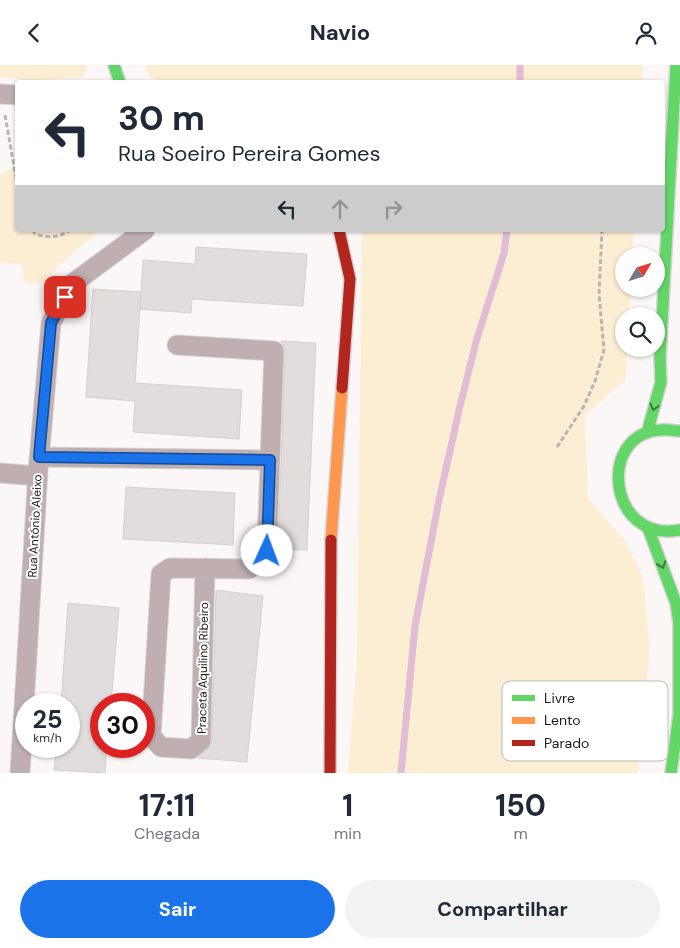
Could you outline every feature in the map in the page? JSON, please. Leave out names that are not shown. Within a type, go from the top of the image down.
[{"type":"street","points":[[114,65],[120,80]]},
{"type":"street","points":[[647,433],[661,382],[660,359],[676,65]]},
{"type":"street","name":"Rua António Aleixo","points":[[20,773],[39,467],[51,323],[72,284],[142,232]]},
{"type":"street","points":[[330,773],[331,538],[350,279],[339,232]]},
{"type":"street","points":[[176,345],[274,351],[267,551],[249,569],[205,569]]},
{"type":"street","points":[[661,382],[668,397]]},
{"type":"street","points":[[680,431],[660,429],[647,433],[632,442],[622,456],[616,472],[617,489],[622,505],[633,519],[648,528],[661,531],[680,530]]},
{"type":"street","points":[[0,473],[39,467],[270,460]]},
{"type":"street","points":[[648,528],[676,603],[679,624],[679,715],[671,773]]},
{"type":"street","name":"Praceta Aquilino Ribeiro","points":[[170,568],[205,569],[201,741],[191,749],[161,747],[152,736],[161,574],[170,568]]},
{"type":"street","points":[[676,603],[680,575]]},
{"type":"path","points":[[6,95],[15,166]]},
{"type":"path","points":[[34,232],[43,236],[59,236],[66,232]]},
{"type":"path","points":[[556,447],[584,406],[595,381],[604,351],[600,294],[602,232]]},
{"type":"shaded area","points":[[0,65],[88,65],[83,77],[24,80],[0,77]]},
{"type":"shaded area","points":[[145,65],[643,65],[642,80],[156,80],[149,76]]},
{"type":"shaded area","points":[[15,166],[15,232],[98,232],[59,265],[44,282],[25,284],[22,264],[0,263],[0,175]]},
{"type":"shaded area","points":[[362,232],[634,232],[633,247],[615,247],[615,297],[630,297],[630,307],[615,307],[615,357],[627,357],[626,379],[585,415],[588,498],[625,541],[643,577],[650,651],[647,681],[502,681],[502,761],[639,761],[638,773],[348,773],[357,661]]},
{"type":"building","points":[[196,247],[307,254],[303,306],[192,299],[191,313],[140,309],[143,260],[195,264]]},
{"type":"building","points":[[93,289],[141,292],[135,383],[242,390],[239,439],[133,432],[135,401],[86,397]]},
{"type":"building","points":[[281,341],[316,343],[307,550],[278,549],[285,351]]},
{"type":"building","points":[[126,487],[235,493],[233,545],[123,539]]},
{"type":"building","points":[[216,590],[263,596],[247,762],[198,758],[208,749],[212,741]]},
{"type":"building","points":[[68,603],[119,608],[112,693],[90,693],[90,758],[106,758],[105,773],[54,770],[56,758],[80,758],[80,693],[62,693]]},
{"type":"waterway","points":[[520,65],[520,80]]},
{"type":"waterway","points":[[401,773],[415,626],[439,500],[476,342],[504,253],[507,232]]},
{"type":"traffic: fast","points":[[114,65],[119,80]]},
{"type":"traffic: fast","points":[[647,433],[661,382],[660,359],[676,65]]},
{"type":"traffic: fast","points":[[680,431],[661,430],[640,436],[626,449],[619,467],[619,486],[625,505],[638,521],[656,530],[680,530]]},
{"type":"traffic: fast","points":[[648,528],[676,603],[679,624],[679,714],[671,773]]},
{"type":"traffic: slow","points":[[331,540],[342,388]]},
{"type":"traffic: jam","points":[[339,232],[350,279],[342,388]]},
{"type":"traffic: jam","points":[[330,773],[331,540]]},
{"type":"route","points":[[65,297],[51,323],[39,457],[270,460],[267,551]]}]
